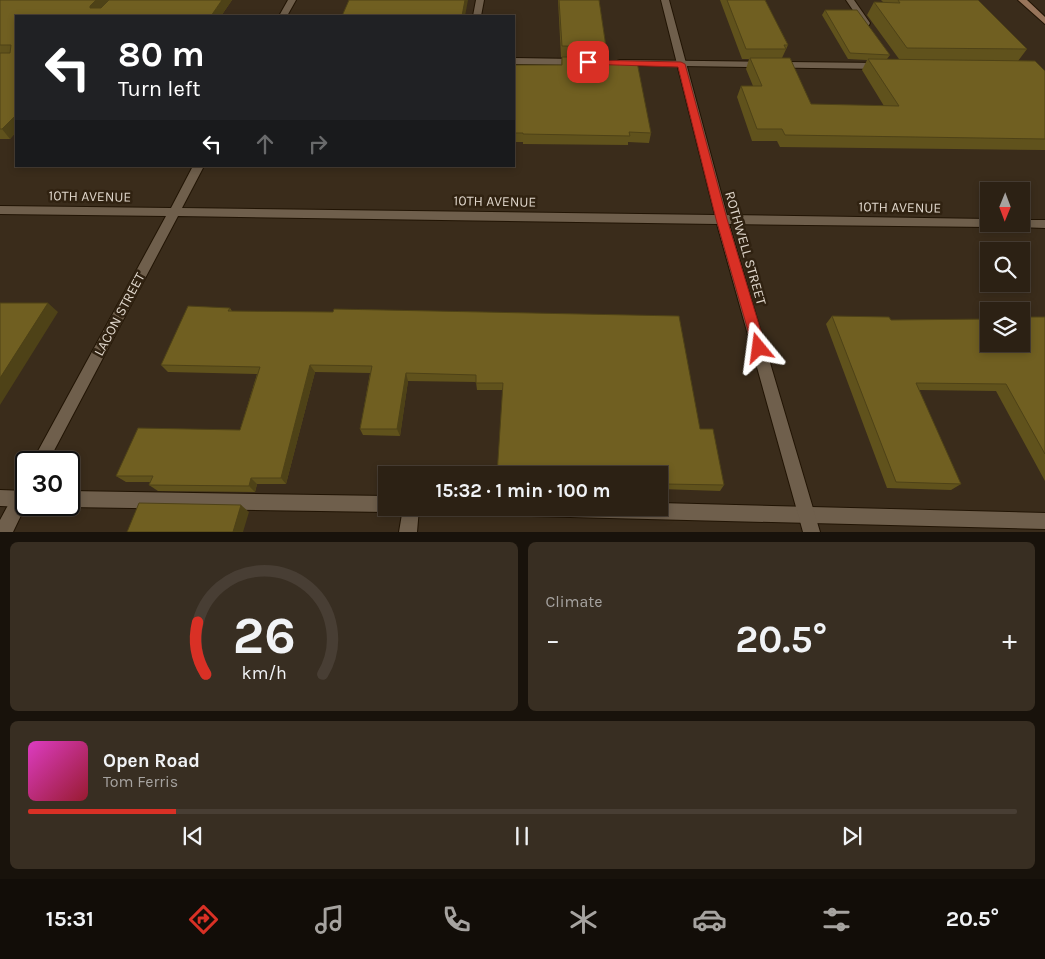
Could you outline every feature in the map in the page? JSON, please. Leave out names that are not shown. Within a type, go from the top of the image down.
[{"type":"main road","points":[[1022,0],[1045,22]]},
{"type":"street","points":[[284,15],[292,0]]},
{"type":"street","points":[[478,15],[480,0]]},
{"type":"street","name":"ROTHWELL STREET","points":[[665,0],[722,219],[810,524]]},
{"type":"street","points":[[850,0],[871,30]]},
{"type":"street","points":[[515,61],[593,62]]},
{"type":"street","points":[[612,63],[886,66]]},
{"type":"street","name":"LACON STREET","points":[[46,451],[198,167]]},
{"type":"street","name":"10TH AVENUE","points":[[0,210],[980,223]]},
{"type":"street","points":[[1030,224],[1045,224]]},
{"type":"street","points":[[0,498],[15,496]]},
{"type":"street","points":[[80,499],[378,504]]},
{"type":"street","points":[[3,532],[15,511]]},
{"type":"street","points":[[408,532],[410,516]]},
{"type":"street","points":[[668,516],[810,524],[1045,521]]},
{"type":"building","points":[[0,0],[96,0],[90,8],[101,8],[109,0],[222,0],[212,15],[15,15],[15,116],[2,129],[0,129],[0,53],[10,53],[11,45],[0,45]]},
{"type":"building","points":[[349,0],[465,0],[462,15],[342,15]]},
{"type":"building","points":[[559,0],[599,0],[606,47],[562,46]]},
{"type":"building","points":[[727,0],[765,0],[788,45],[784,45],[786,49],[746,49]]},
{"type":"building","points":[[898,0],[978,0],[1027,49],[907,48],[874,2],[900,3]]},
{"type":"building","points":[[825,10],[857,10],[890,55],[850,53]]},
{"type":"building","points":[[562,57],[607,57],[607,62],[637,62],[651,133],[629,132],[630,136],[515,133],[515,65],[562,65]]},
{"type":"building","points":[[750,58],[790,58],[811,104],[899,106],[868,59],[1035,61],[1045,71],[1045,139],[785,135],[782,129],[757,129],[741,86],[762,86]]},
{"type":"building","points":[[0,303],[48,303],[0,378]]},
{"type":"building","points":[[188,306],[230,308],[228,311],[333,312],[334,309],[679,316],[700,429],[713,429],[724,485],[668,484],[668,466],[498,466],[503,383],[476,383],[476,375],[406,373],[397,429],[360,429],[372,366],[310,365],[281,478],[251,478],[249,486],[149,485],[153,476],[116,476],[138,428],[240,430],[260,367],[161,365]]},
{"type":"building","points":[[832,316],[889,317],[891,320],[980,319],[980,352],[1030,352],[1030,317],[1045,317],[1045,454],[1006,384],[916,383],[961,484],[896,482]]},
{"type":"building","points":[[139,503],[241,505],[233,532],[127,532]]},
{"type":"route","points":[[588,62],[681,64],[722,219],[759,348]]}]
